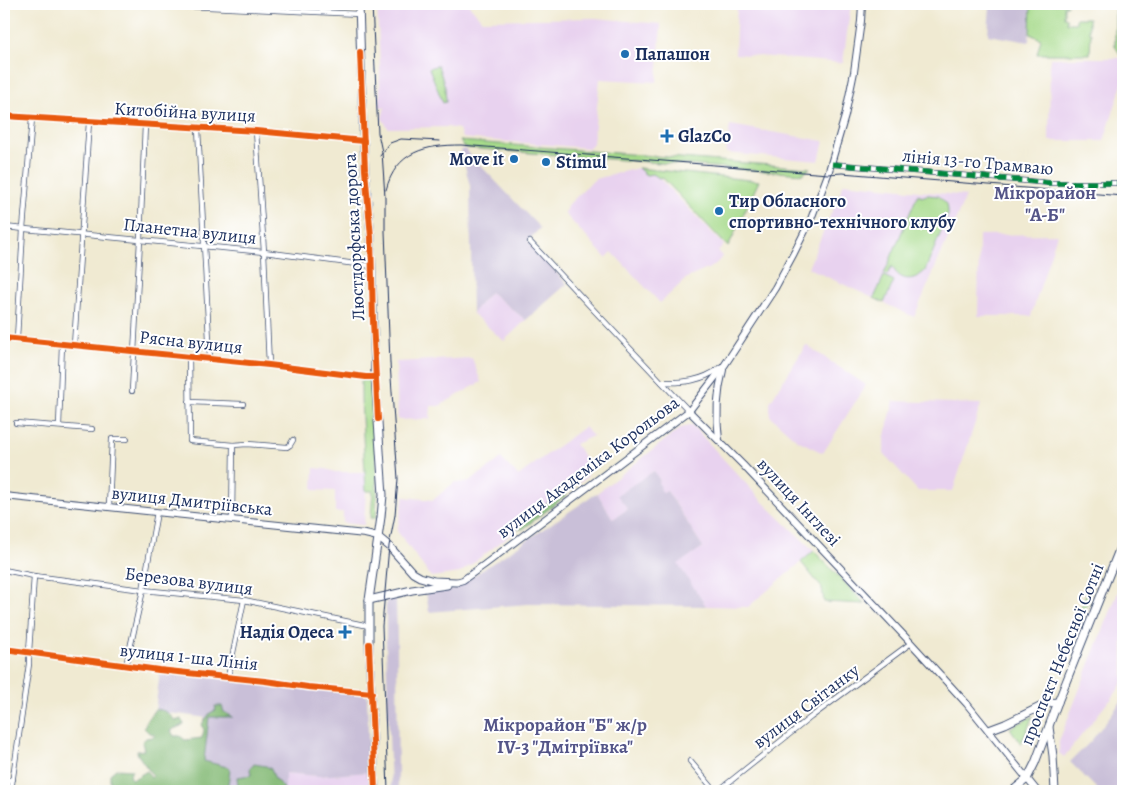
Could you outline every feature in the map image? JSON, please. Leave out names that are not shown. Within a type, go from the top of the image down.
[{"type":"main road","name":"Люстдорфська дорога","points":[[359,4],[364,141],[372,266],[375,377],[383,494],[369,600],[376,791]]},
{"type":"main road","name":"вулиця Академіка Корольова","points":[[456,582],[470,576],[690,410],[724,366],[775,288],[794,253],[811,219],[832,164],[854,72],[862,4]]},
{"type":"main road","points":[[719,440],[718,391],[724,366]]},
{"type":"main road","name":"вулиця Інглезі","points":[[690,410],[967,704],[1038,791]]},
{"type":"main road","name":"вулиця Дмитріївська","points":[[4,496],[378,536]]},
{"type":"main road","points":[[378,536],[413,573],[416,578],[412,590]]},
{"type":"main road","name":"проспект Небесної Сотні","points":[[1027,779],[1123,540]]},
{"type":"main road","points":[[413,573],[426,580],[456,582]]},
{"type":"main road","points":[[369,600],[412,590],[445,586],[456,582]]},
{"type":"main road","points":[[989,730],[1048,702],[1058,702]]},
{"type":"main road","points":[[1049,727],[1055,791]]},
{"type":"main road","points":[[1012,791],[1027,779]]},
{"type":"street","points":[[144,4],[359,14]]},
{"type":"street","name":"Китобійна вулиця","points":[[4,116],[256,131],[364,141]]},
{"type":"street","points":[[17,339],[32,118]]},
{"type":"street","points":[[74,345],[89,122]]},
{"type":"street","points":[[132,391],[145,125]]},
{"type":"street","points":[[198,128],[210,358]]},
{"type":"street","points":[[256,131],[269,365]]},
{"type":"street","name":"лінія 13-го Трамваю","points":[[832,164],[1048,183],[1123,183]]},
{"type":"street","name":"Планетна вулиця","points":[[4,227],[264,252],[372,266]]},
{"type":"street","name":"вулиця Інглезі","points":[[530,242],[690,410]]},
{"type":"street","name":"Рясна вулиця","points":[[4,338],[210,358],[375,377]]},
{"type":"street","points":[[59,426],[62,344]]},
{"type":"street","points":[[189,356],[190,441],[233,446],[246,444],[287,447],[293,440]]},
{"type":"street","points":[[662,382],[677,383],[702,379],[724,366]]},
{"type":"street","points":[[189,402],[243,404]]},
{"type":"street","points":[[16,423],[92,429]]},
{"type":"street","points":[[109,507],[112,439],[127,439]]},
{"type":"street","points":[[232,520],[233,446]]},
{"type":"street","points":[[126,666],[143,590],[157,512]]},
{"type":"street","name":"Березова вулиця","points":[[4,570],[34,576],[143,590],[244,600],[369,626]]},
{"type":"street","points":[[11,791],[29,664],[34,576]]},
{"type":"street","points":[[228,677],[244,600]]},
{"type":"street","name":"вулиця Світанку","points":[[717,791],[911,643]]},
{"type":"street","name":"вулиця 1-ша Лінія","points":[[4,649],[126,666],[372,693]]},
{"type":"street","points":[[690,761],[717,791]]},
{"type":"street","points":[[11,791],[4,783],[13,779]]},
{"type":"shaded area","points":[[377,4],[468,4],[482,20],[595,18],[661,24],[657,82],[600,79],[593,143],[589,148],[462,138],[459,129],[447,127],[388,128],[382,118],[385,107],[380,107]]},
{"type":"shaded area","points":[[737,4],[851,4],[843,63],[735,54]]},
{"type":"shaded area","points":[[990,4],[1031,4],[1029,42],[988,35]]},
{"type":"shaded area","points":[[1050,58],[1123,58],[1123,81],[1104,141],[1049,141]]},
{"type":"shaded area","points":[[730,125],[824,141],[819,161],[726,153]]},
{"type":"shaded area","points":[[465,149],[540,228],[528,241],[567,284],[526,320],[490,292],[472,313],[470,186],[461,150]]},
{"type":"shaded area","points":[[638,168],[646,175],[653,174],[659,178],[724,245],[718,251],[723,257],[712,267],[687,278],[660,303],[612,252],[606,258],[564,213],[568,205],[595,179]]},
{"type":"shaded area","points":[[844,183],[966,196],[914,317],[808,268]]},
{"type":"shaded area","points":[[1057,234],[1031,316],[978,316],[979,235]]},
{"type":"shaded area","points":[[490,292],[526,320],[504,341],[472,313]]},
{"type":"shaded area","points":[[806,345],[866,385],[823,453],[797,440],[770,416],[770,402]]},
{"type":"shaded area","points":[[472,358],[481,382],[439,406],[431,406],[430,419],[398,420],[396,362]]},
{"type":"shaded area","points":[[894,401],[981,404],[953,491],[918,491],[884,454],[884,439]]},
{"type":"shaded area","points":[[692,425],[763,502],[814,551],[748,607],[706,606],[677,564],[703,547],[667,491],[663,493],[659,488],[658,482],[660,481],[654,471],[618,495],[628,509],[613,519],[597,493],[681,428]]},
{"type":"shaded area","points":[[584,427],[593,436],[575,444],[584,457],[588,476],[460,573],[431,577],[397,531],[404,497],[433,500],[455,482],[466,483],[501,458],[518,476]]},
{"type":"shaded area","points":[[314,468],[335,472],[365,472],[364,525],[343,523],[343,512],[335,512],[335,491],[313,490]]},
{"type":"shaded area","points":[[654,471],[660,481],[658,483],[663,493],[667,491],[703,547],[678,564],[706,606],[528,604],[429,612],[426,593],[454,589],[597,493],[613,519],[628,509],[617,495]]},
{"type":"shaded area","points":[[1121,585],[1123,586],[1123,682],[1111,700],[1064,757],[1059,753],[1059,741]]},
{"type":"shaded area","points":[[396,598],[398,791],[391,791],[386,601]]},
{"type":"shaded area","points":[[160,672],[367,694],[369,772],[318,776],[285,773],[285,791],[224,791],[227,771],[202,768],[207,718],[155,711]]},
{"type":"shaded area","points":[[1123,699],[1123,791],[1099,791],[1070,762],[1091,741]]},
{"type":"shaded area","points":[[369,772],[370,791],[285,791],[285,773],[318,776]]},
{"type":"green space","points":[[1031,4],[1067,4],[1067,6],[1064,6],[1064,17],[1067,18],[1067,23],[1076,23],[1076,18],[1089,18],[1089,32],[1091,33],[1090,54],[1037,54],[1041,39],[1030,34]]},
{"type":"green space","points":[[1115,8],[1123,8],[1123,54],[1120,54],[1115,46]]},
{"type":"green space","points":[[438,65],[445,87],[446,102],[443,103],[429,68]]},
{"type":"green space","points":[[460,141],[810,168],[803,174],[467,148]]},
{"type":"green space","name":"Тир Обласного спортивно-технічного клубу","points":[[638,168],[759,181],[728,247],[662,177],[659,178],[653,174],[646,175]]},
{"type":"green space","points":[[918,194],[921,197],[927,195],[938,196],[947,204],[948,210],[948,215],[925,271],[911,279],[906,279],[898,275],[892,266],[887,275],[884,274]]},
{"type":"green space","points":[[884,276],[894,281],[884,303],[874,298]]},
{"type":"green space","points":[[373,380],[377,492],[376,518],[371,518],[373,491],[366,491],[361,399],[361,381]]},
{"type":"green space","points":[[564,491],[566,496],[523,529],[518,529],[518,525]]},
{"type":"green space","points":[[814,551],[865,604],[824,602],[822,588],[801,562]]},
{"type":"green space","points":[[1087,592],[1090,596],[1067,653],[1064,655],[1063,654]]},
{"type":"green space","points":[[215,706],[222,706],[224,712],[233,717],[209,717],[204,761],[230,769],[227,787],[224,791],[101,791],[113,784],[110,784],[110,774],[116,769],[132,770],[130,775],[132,780],[147,771],[151,778],[153,776],[137,751],[144,750],[142,742],[146,738],[155,735],[144,728],[155,709],[167,712],[175,721],[181,719],[184,724],[171,731],[174,736],[180,736],[185,740],[202,738],[204,730],[202,724],[210,713],[216,710]]},
{"type":"green space","points":[[1033,716],[1021,744],[1010,728]]},
{"type":"green space","points":[[254,764],[271,769],[275,779],[283,787],[284,791],[243,791],[244,789],[238,786],[237,777],[251,775],[250,769]]},
{"type":"tram line","points":[[372,4],[378,133],[382,152],[385,197],[390,363],[398,479],[395,515],[389,546],[382,626],[388,791]]},
{"type":"tram line","points":[[380,156],[390,143],[401,139],[440,141]]},
{"type":"tram line","points":[[386,190],[397,167],[414,153],[436,147],[461,145],[1123,196]]},
{"type":"marked path","points":[[832,164],[1049,183],[1123,183]]},
{"type":"cycle path","points":[[360,52],[365,170],[371,237],[378,419]]},
{"type":"cycle path","points":[[4,116],[256,131],[364,141]]},
{"type":"cycle path","points":[[4,338],[375,377]]},
{"type":"cycle path","points":[[369,644],[375,791]]},
{"type":"cycle path","points":[[4,649],[159,670],[372,693]]},
{"type":"place","name":"Папашон","points":[[625,54]]},
{"type":"place","name":"GlazCo","points":[[667,136]]},
{"type":"place","name":"Move it","points":[[514,159]]},
{"type":"place","name":"Stimul","points":[[546,162]]},
{"type":"place","name":"Тир Обласного спортивно-технічного клубу","points":[[719,211]]},
{"type":"place","name":"Надія Одеса","points":[[345,632]]},
{"type":"district","name":"Мікрорайон \"А-Б\"","points":[[1045,204]]},
{"type":"district","name":"Мікрорайон \"Б\" ж/р IV-3 \"Дмітріївка\"","points":[[565,736]]}]
